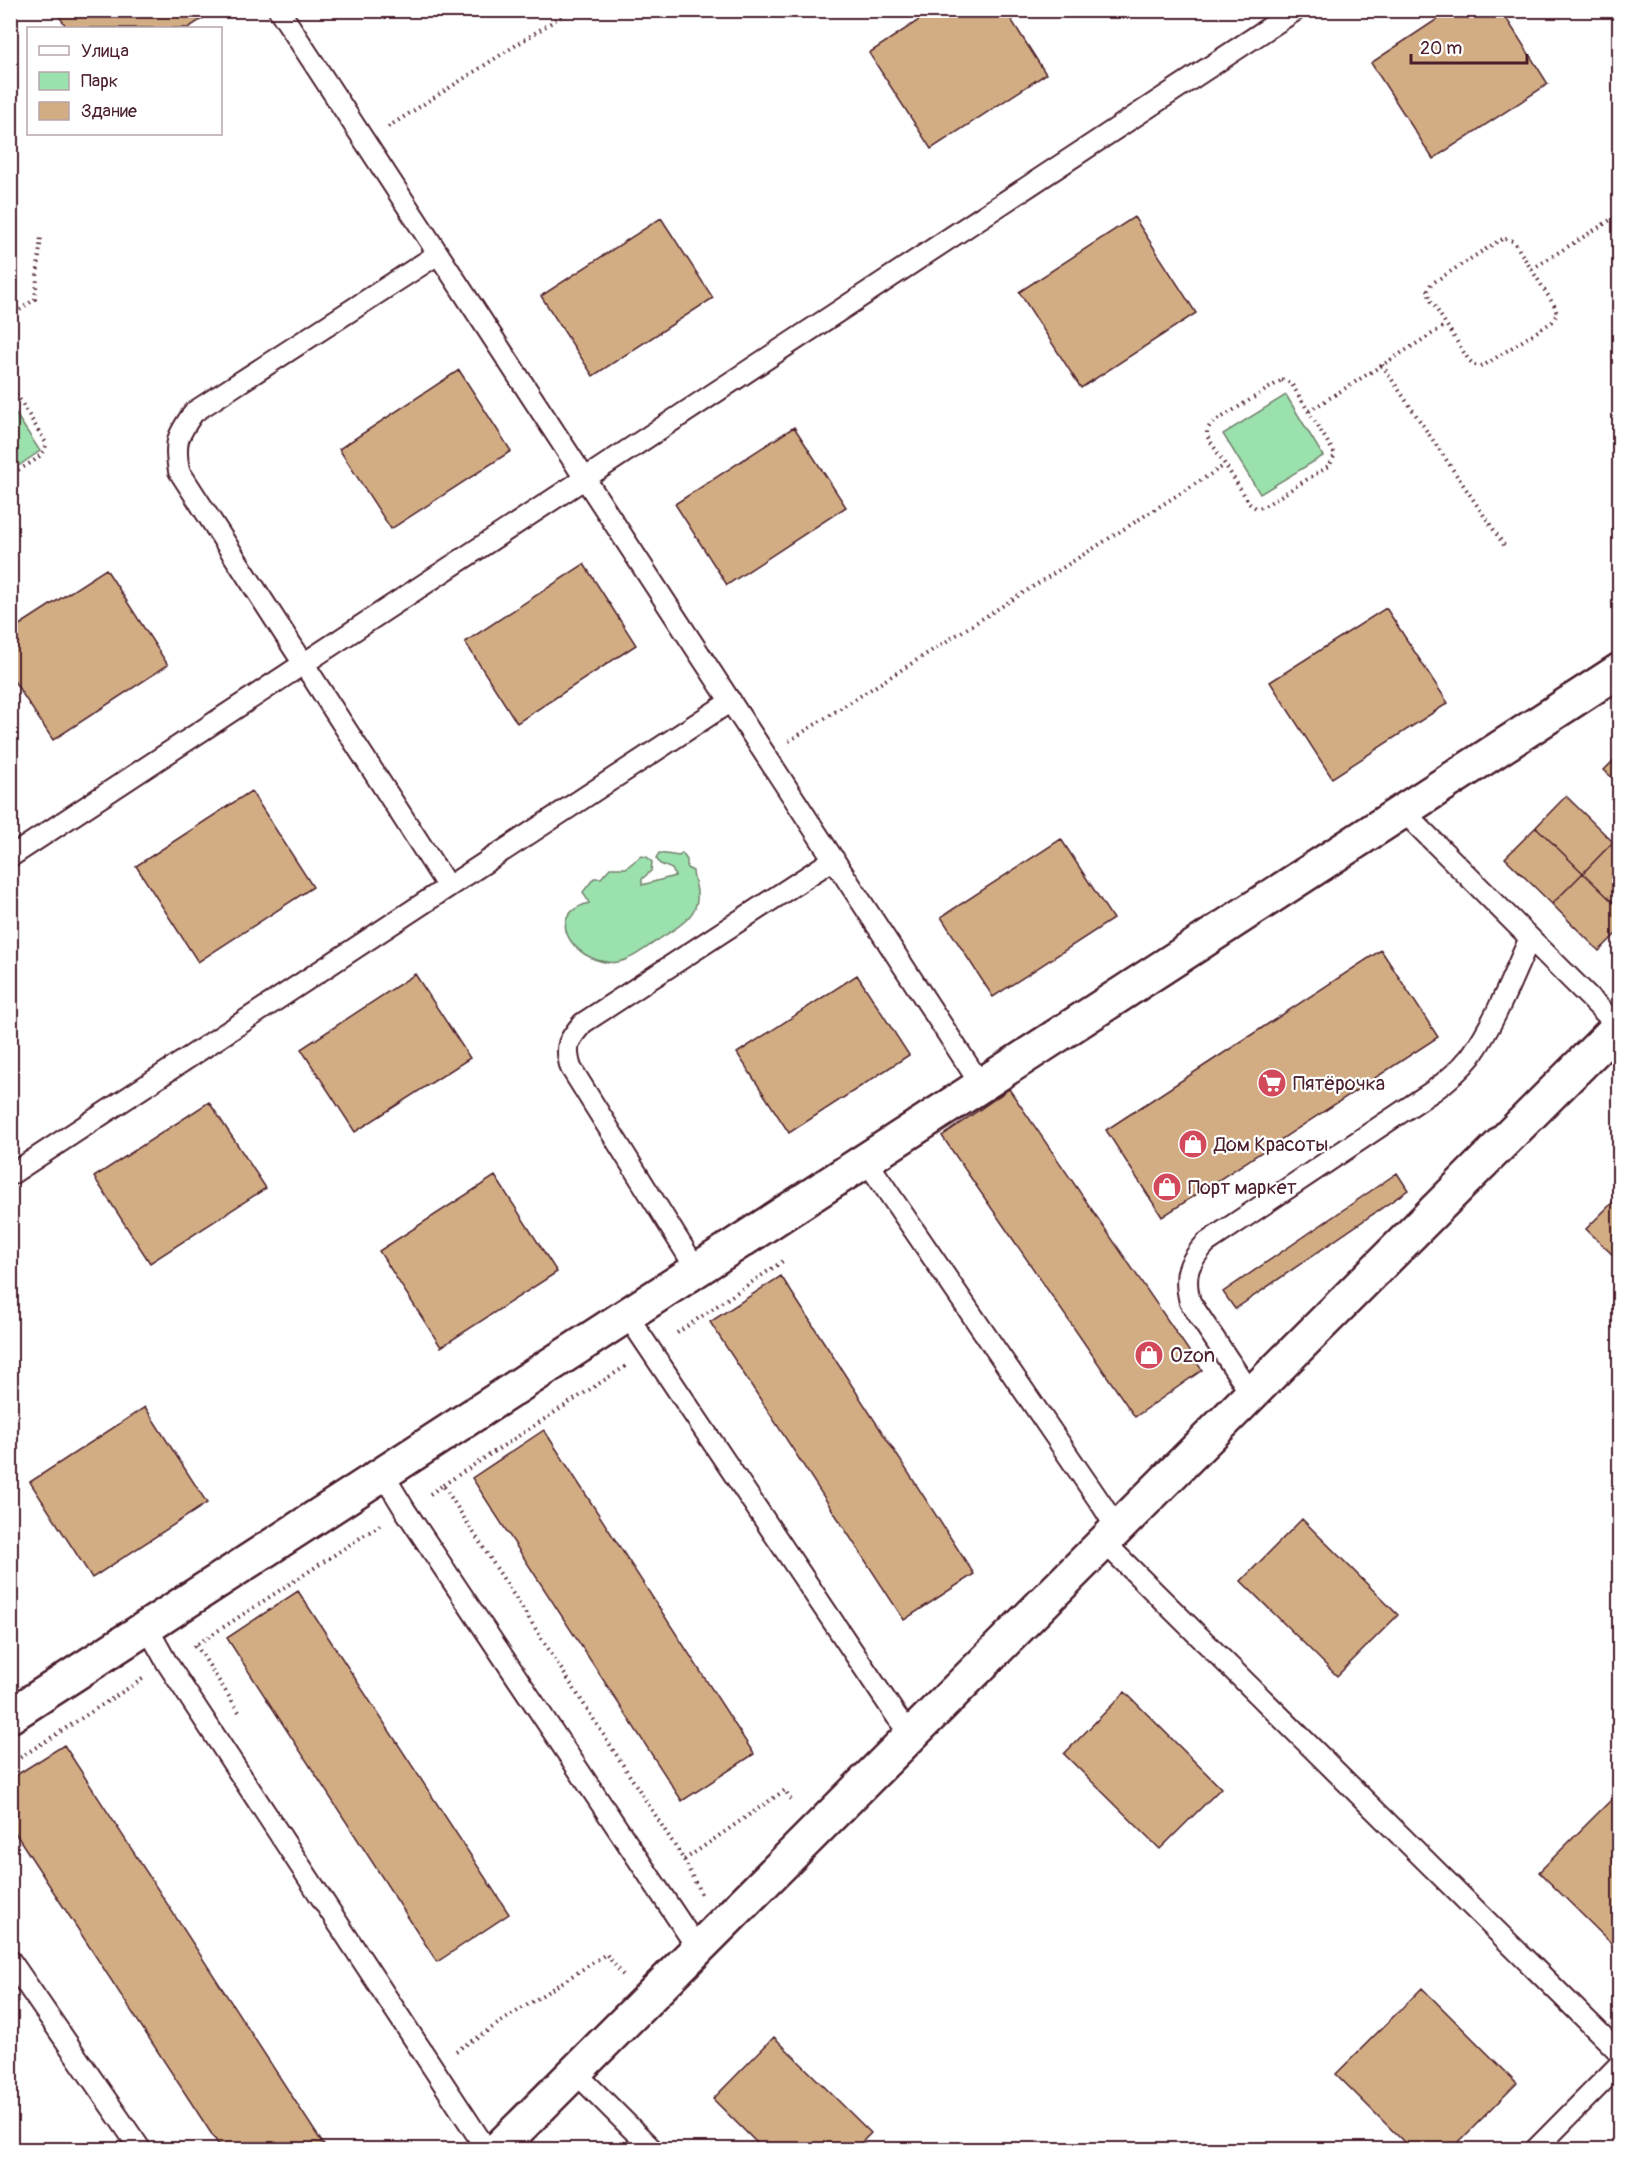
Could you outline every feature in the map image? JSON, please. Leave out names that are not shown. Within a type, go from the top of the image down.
[{"type":"street","points":[[10,1716],[1620,670]]},
{"type":"street","points":[[497,2150],[1619,1026]]},
{"type":"lane","points":[[279,10],[981,1085]]},
{"type":"lane","points":[[10,857],[1296,10]]},
{"type":"lane","points":[[438,254],[194,412],[179,433],[176,452],[179,471],[448,887]]},
{"type":"lane","points":[[10,1176],[730,701]]},
{"type":"lane","points":[[1403,811],[1619,1026]]},
{"type":"lane","points":[[697,1270],[571,1068],[567,1055],[570,1038],[583,1023],[834,859]]},
{"type":"lane","points":[[1251,1394],[1190,1302],[1186,1287],[1192,1259],[1206,1243],[1453,1076],[1470,1056],[1488,1028],[1530,939]]},
{"type":"lane","points":[[866,1160],[1102,1505],[1110,1535],[1620,2053]]},
{"type":"lane","points":[[627,1315],[911,1735]]},
{"type":"lane","points":[[383,1474],[698,1949]]},
{"type":"lane","points":[[147,1628],[167,1663],[487,2150]]},
{"type":"lane","points":[[10,1960],[141,2150]]},
{"type":"lane","points":[[1535,2150],[1620,2064]]},
{"type":"lane","points":[[575,2072],[653,2150]]},
{"type":"path","points":[[365,142],[571,10]]},
{"type":"path","points":[[1532,269],[1620,214]]},
{"type":"path","points":[[10,317],[35,300],[41,236]]},
{"type":"path","points":[[1505,239],[1516,245],[1532,269],[1556,310],[1557,314],[1552,322],[1483,366],[1471,363],[1428,295],[1429,287],[1505,239]]},
{"type":"path","points":[[1309,411],[1446,324]]},
{"type":"path","points":[[1382,365],[1506,548]]},
{"type":"path","points":[[1282,380],[1291,383],[1309,411],[1334,451],[1333,462],[1263,507],[1259,508],[1250,504],[1207,436],[1207,430],[1211,424],[1282,380]]},
{"type":"path","points":[[10,384],[46,443],[42,455],[10,475]]},
{"type":"path","points":[[766,755],[1225,465]]},
{"type":"path","points":[[10,1764],[443,1485],[684,1860],[785,1790],[796,1808]]},
{"type":"path","points":[[460,2061],[454,2052],[606,1954],[625,1978]]},
{"type":"green space","points":[[1286,395],[1323,456],[1260,494],[1223,434]]},
{"type":"green space","points":[[10,405],[40,451],[11,471],[10,471]]},
{"type":"green space","points":[[659,853],[679,856],[682,853],[687,860],[687,868],[693,871],[697,901],[690,916],[639,953],[623,961],[604,962],[579,950],[570,940],[566,929],[567,919],[574,910],[589,903],[583,892],[594,878],[601,878],[610,868],[626,868],[641,856],[647,857],[652,862],[651,871],[642,879],[642,885],[675,876],[672,869],[660,864],[656,858]]},
{"type":"building","points":[[55,10],[216,10],[190,27],[66,27]]},
{"type":"building","points":[[934,10],[1005,10],[1046,74],[931,149],[869,53]]},
{"type":"building","points":[[1451,10],[1501,10],[1548,84],[1433,159],[1371,63]]},
{"type":"building","points":[[1134,217],[1196,313],[1081,388],[1019,292]]},
{"type":"building","points":[[661,218],[713,298],[593,376],[541,296]]},
{"type":"building","points":[[459,370],[511,451],[391,529],[339,449]]},
{"type":"building","points":[[794,427],[846,507],[727,585],[675,504]]},
{"type":"building","points":[[584,564],[636,645],[517,723],[465,642]]},
{"type":"building","points":[[106,569],[168,665],[53,740],[10,675],[10,631]]},
{"type":"building","points":[[1386,608],[1448,703],[1332,778],[1270,682]]},
{"type":"building","points":[[1620,754],[1620,785],[1604,770]]},
{"type":"building","points":[[251,791],[313,887],[198,962],[136,866]]},
{"type":"building","points":[[1566,796],[1613,842],[1583,873],[1536,827]]},
{"type":"building","points":[[1536,827],[1583,873],[1552,904],[1505,858]]},
{"type":"building","points":[[1061,839],[1113,919],[993,997],[941,917]]},
{"type":"building","points":[[1613,842],[1620,848],[1620,909],[1583,873]]},
{"type":"building","points":[[1583,873],[1620,909],[1620,930],[1599,951],[1552,904]]},
{"type":"building","name":"Пятёрочка","points":[[1381,950],[1438,1037],[1162,1217],[1106,1130]]},
{"type":"building","points":[[415,974],[470,1058],[355,1132],[301,1049]]},
{"type":"building","points":[[857,975],[909,1055],[789,1133],[737,1053]]},
{"type":"building","points":[[1009,1089],[1202,1370],[1135,1417],[942,1136]]},
{"type":"building","points":[[209,1102],[266,1188],[150,1263],[94,1177]]},
{"type":"building","points":[[1397,1173],[1408,1190],[1235,1309],[1223,1292]]},
{"type":"building","points":[[495,1176],[557,1272],[441,1347],[379,1251]]},
{"type":"building","points":[[1620,1195],[1620,1262],[1586,1229]]},
{"type":"building","points":[[781,1276],[974,1574],[904,1620],[710,1322]]},
{"type":"building","points":[[145,1407],[207,1503],[92,1578],[30,1482]]},
{"type":"building","points":[[544,1430],[754,1754],[682,1801],[472,1478]]},
{"type":"building","points":[[1302,1519],[1398,1615],[1337,1676],[1241,1581]]},
{"type":"building","points":[[298,1591],[509,1914],[437,1962],[227,1638]]},
{"type":"building","points":[[1125,1692],[1221,1788],[1160,1849],[1064,1754]]},
{"type":"building","points":[[64,1745],[327,2150],[222,2150],[10,1825],[10,1779]]},
{"type":"building","points":[[1620,1791],[1620,1952],[1539,1872]]},
{"type":"building","points":[[1422,1988],[1517,2083],[1451,2150],[1412,2150],[1336,2074]]},
{"type":"building","points":[[774,2037],[871,2133],[854,2150],[764,2150],[713,2099]]},
{"type":"place","name":"Пятёрочка","points":[[1272,1083]]},
{"type":"place","name":"Дом Красоты","points":[[1193,1144]]},
{"type":"place","name":"Порт маркет","points":[[1167,1187]]},
{"type":"place","name":"Ozon","points":[[1149,1355]]}]
